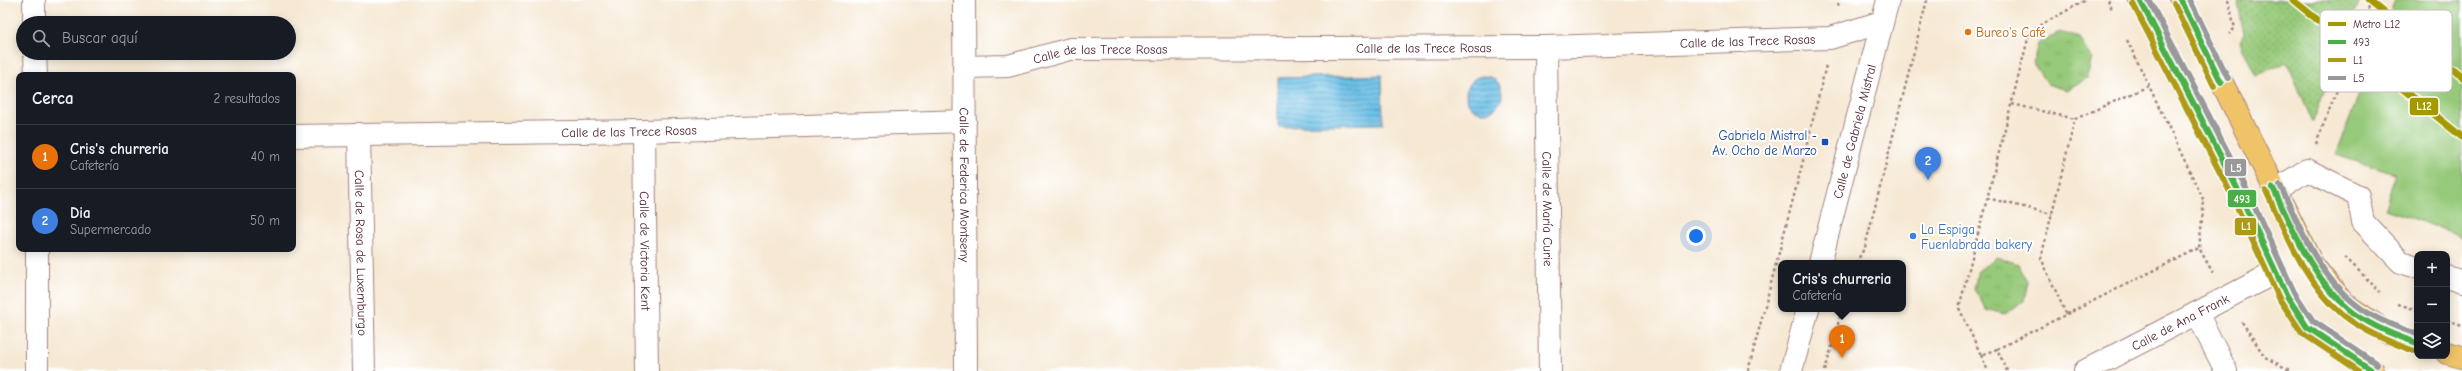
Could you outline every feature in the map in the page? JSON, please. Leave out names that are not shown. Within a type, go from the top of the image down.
[{"type":"main road","points":[[2140,0],[2236,186],[2287,296],[2307,327],[2373,371]]},
{"type":"main road","points":[[2181,0],[2312,264],[2343,303],[2388,333],[2414,342]]},
{"type":"main road","points":[[2450,354],[2462,356]]},
{"type":"street","points":[[34,0],[34,16]]},
{"type":"street","name":"Calle de Federica Montseny","points":[[964,0],[966,371]]},
{"type":"street","name":"Calle de Gabriela Mistral","points":[[1821,260],[1888,0]]},
{"type":"street","name":"Calle de las Trece Rosas","points":[[964,68],[1008,66],[1070,49],[1546,47],[1830,38],[1882,22]]},
{"type":"street","name":"Calle de María Curie","points":[[1546,47],[1550,371]]},
{"type":"street","points":[[35,60],[36,72]]},
{"type":"street","name":"Calle de las Trece Rosas","points":[[296,136],[644,131],[965,121]]},
{"type":"street","name":"Calle de Victoria Kent","points":[[644,131],[647,371]]},
{"type":"street","name":"Calle de Rosa de Luxemburgo","points":[[359,134],[364,371]]},
{"type":"street","points":[[2275,191],[2307,170],[2358,196],[2363,222],[2401,262],[2414,266]]},
{"type":"street","points":[[37,252],[37,371]]},
{"type":"street","name":"Calle de Ana Frank","points":[[2085,371],[2276,272]]},
{"type":"street","points":[[2450,278],[2462,282]]},
{"type":"street","points":[[1792,371],[1807,312]]},
{"type":"street","points":[[2197,313],[2226,371]]},
{"type":"path","points":[[1748,371],[1802,165],[1825,68],[1839,0]]},
{"type":"path","points":[[1858,260],[1865,247],[1927,0]]},
{"type":"path","points":[[1988,371],[1959,308],[2030,31],[2086,0]]},
{"type":"path","points":[[2108,0],[2114,14]]},
{"type":"path","points":[[2227,36],[2235,28],[2228,0]]},
{"type":"path","points":[[2368,10],[2372,0]]},
{"type":"path","points":[[1981,355],[1997,349],[2199,248],[2204,201],[2125,36]]},
{"type":"path","points":[[2012,104],[2075,119],[2149,86]]},
{"type":"path","points":[[2311,147],[2317,143],[2337,92]]},
{"type":"path","points":[[2066,314],[2041,258],[2075,119]]},
{"type":"path","points":[[1987,198],[2052,214]]},
{"type":"path","points":[[1826,371],[1841,312]]},
{"type":"path","points":[[2239,316],[2265,357],[2291,371]]},
{"type":"path","points":[[2450,321],[2462,325]]},
{"type":"path","points":[[1997,349],[2007,371]]},
{"type":"green space","points":[[2239,0],[2359,0],[2355,10],[2320,10],[2320,92],[2324,92],[2313,122],[2287,62],[2256,76],[2240,42],[2244,34],[2238,3]]},
{"type":"green space","points":[[2395,0],[2462,0],[2462,236],[2385,209],[2395,174],[2336,155],[2360,92],[2452,92],[2452,10],[2391,10]]},
{"type":"green space","points":[[2059,32],[2080,38],[2092,58],[2087,78],[2066,90],[2047,84],[2033,63],[2038,44]]},
{"type":"green space","points":[[1997,257],[2018,264],[2028,282],[2024,301],[2004,314],[1986,309],[1974,289],[1978,271]]},
{"type":"water","points":[[1382,75],[1383,124],[1278,126],[1278,78]]},
{"type":"water","points":[[1488,76],[1497,81],[1501,87],[1501,101],[1497,107],[1488,112],[1480,112],[1471,107],[1467,101],[1466,90],[1471,81],[1477,77]]},
{"type":"metro line","name":"L12","points":[[2293,0],[2320,22]]},
{"type":"metro line","name":"L12","points":[[2368,0],[2380,10]]},
{"type":"metro line","name":"L12","points":[[2452,69],[2462,77]]},
{"type":"metro line","name":"L12","points":[[2406,92],[2462,137]]},
{"type":"transit line","name":"493","points":[[2140,0],[2236,186],[2287,296],[2307,327],[2373,371]]},
{"type":"transit line","name":"L5","points":[[2149,0],[2243,182],[2294,292],[2313,321],[2377,364]]},
{"type":"transit line","name":"493","points":[[2181,0],[2221,82]]},
{"type":"transit line","name":"L5","points":[[2190,0],[2228,78]]},
{"type":"transit line","name":"L1","points":[[2133,4],[2229,190],[2280,300],[2302,333],[2359,371]]},
{"type":"transit line","name":"L1","points":[[2174,4],[2214,86]]},
{"type":"transit line","name":"L5","points":[[2280,185],[2302,233],[2320,264],[2341,292],[2376,318],[2414,333]]},
{"type":"transit line","name":"493","points":[[2273,188],[2305,253],[2324,283],[2336,297],[2356,315],[2364,320],[2390,333],[2414,342]]},
{"type":"transit line","name":"L1","points":[[2266,191],[2298,258],[2318,289],[2330,303],[2343,315],[2360,327],[2414,351]]},
{"type":"place","name":"Bureo's Café","points":[[1968,32]]},
{"type":"place","name":"Gabriela Mistral - Av. Ocho de Marzo","points":[[1825,142]]},
{"type":"place","name":"Dia","points":[[1928,180]]},
{"type":"place","name":"La Espiga Fuenlabrada bakery","points":[[1913,236]]},
{"type":"place","name":"Cris's churreria","points":[[1842,358]]}]
